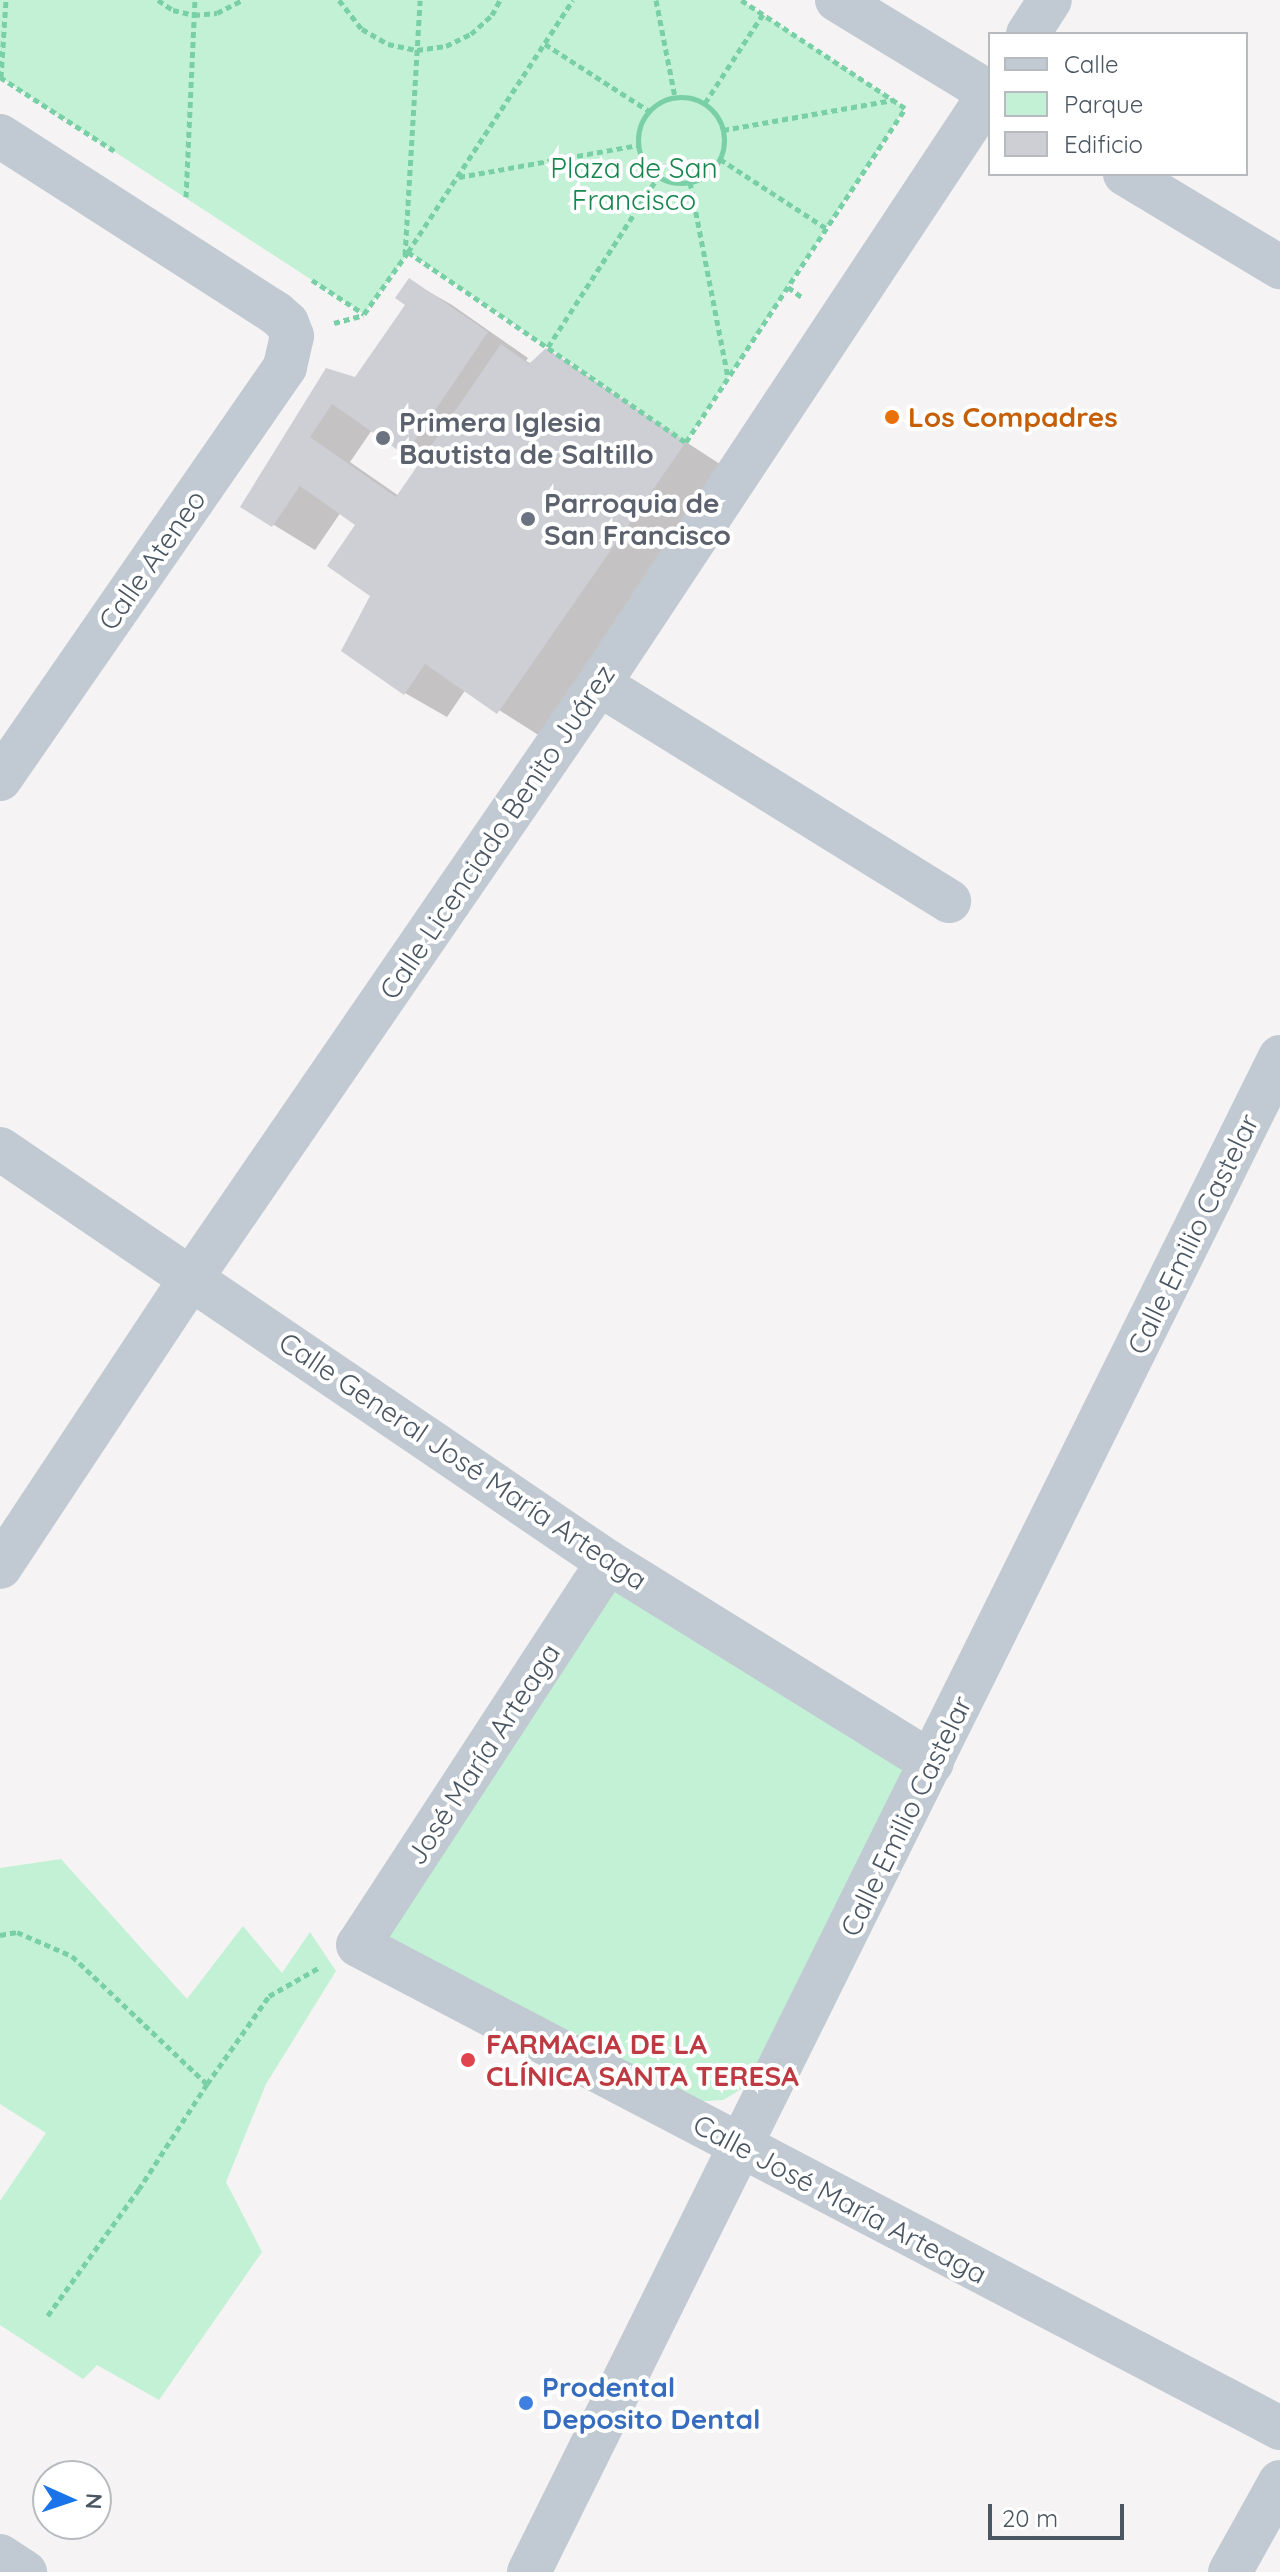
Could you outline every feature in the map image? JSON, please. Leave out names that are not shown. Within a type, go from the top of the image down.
[{"type":"street","points":[[837,0],[988,92]]},
{"type":"street","points":[[1029,32],[1050,0]]},
{"type":"street","name":"Calle Licenciado Benito Juárez","points":[[0,1567],[192,1277],[599,684],[988,96]]},
{"type":"street","name":"Calle Ateneo","points":[[0,136],[277,314],[287,323],[292,336],[291,352],[285,367],[0,779]]},
{"type":"street","points":[[1128,176],[1280,267]]},
{"type":"street","points":[[599,684],[949,901]]},
{"type":"street","name":"Calle Emilio Castelar","points":[[534,2562],[742,2148],[1280,1057]]},
{"type":"street","name":"Calle General José María Arteaga","points":[[0,1149],[608,1562],[932,1763]]},
{"type":"street","name":"José María Arteaga","points":[[358,1945],[608,1562]]},
{"type":"street","name":"Calle José María Arteaga","points":[[358,1945],[1280,2428]]},
{"type":"street","points":[[1230,2572],[1280,2482]]},
{"type":"street","points":[[0,2556],[25,2572]]},
{"type":"path","points":[[6,0],[0,77],[120,155]]},
{"type":"path","points":[[158,0],[173,10],[194,15],[217,13],[242,0]]},
{"type":"path","points":[[186,197],[195,0]]},
{"type":"path","points":[[339,0],[362,29],[388,44],[417,50],[446,46],[471,34],[492,15],[500,0]]},
{"type":"path","points":[[406,255],[420,0]]},
{"type":"path","points":[[300,273],[364,314],[573,0]]},
{"type":"path","points":[[656,0],[675,97]]},
{"type":"path","points":[[406,255],[686,442],[905,108],[741,0]]},
{"type":"path","points":[[705,103],[763,14]]},
{"type":"path","points":[[545,44],[649,111]]},
{"type":"path","points":[[675,97],[705,103],[717,116],[723,130],[720,159],[714,170],[690,182],[672,182],[658,177],[647,167],[639,145],[640,127],[649,111],[656,104],[675,97]]},
{"type":"path","points":[[723,130],[894,100]]},
{"type":"path","points":[[458,177],[639,145]]},
{"type":"path","points":[[720,159],[826,228]]},
{"type":"path","points":[[548,347],[658,177]]},
{"type":"path","points":[[690,182],[728,379]]},
{"type":"path","points":[[172,189],[198,206]]},
{"type":"path","points":[[0,1935],[17,1932],[72,1956],[207,2084]]},
{"type":"path","points":[[46,2318],[139,2189],[269,1996],[358,1945]]},
{"type":"green space","name":"Plaza de San Francisco","points":[[0,0],[741,0],[905,108],[686,442],[409,252],[364,314],[0,77]]},
{"type":"green space","points":[[608,1562],[932,1763],[752,2083],[723,2100],[659,2104],[358,1945]]},
{"type":"green space","points":[[61,1859],[187,1999],[243,1926],[282,1973],[310,1932],[336,1971],[266,2084],[226,2182],[262,2252],[159,2400],[97,2365],[83,2379],[0,2325],[0,2201],[46,2133],[0,2104],[0,1868]]},
{"type":"building","name":"Parroquia de San Francisco","points":[[409,278],[488,332],[405,455],[332,404],[310,437],[396,497],[501,344],[529,364],[546,348],[686,442],[497,714],[425,664],[404,695],[341,651],[370,596],[327,566],[355,525],[300,486],[272,527],[240,507],[326,368],[355,377],[405,305],[395,298]]},
{"type":"place","name":"Los Compadres","points":[[892,417]]},
{"type":"place","name":"Primera Iglesia Bautista de Saltillo","points":[[383,438]]},
{"type":"place","name":"Parroquia de San Francisco","points":[[528,519]]},
{"type":"place","name":"FARMACIA DE LA CLÍNICA SANTA TERESA","points":[[468,2060]]},
{"type":"place","name":"Prodental Deposito Dental","points":[[526,2403]]}]
